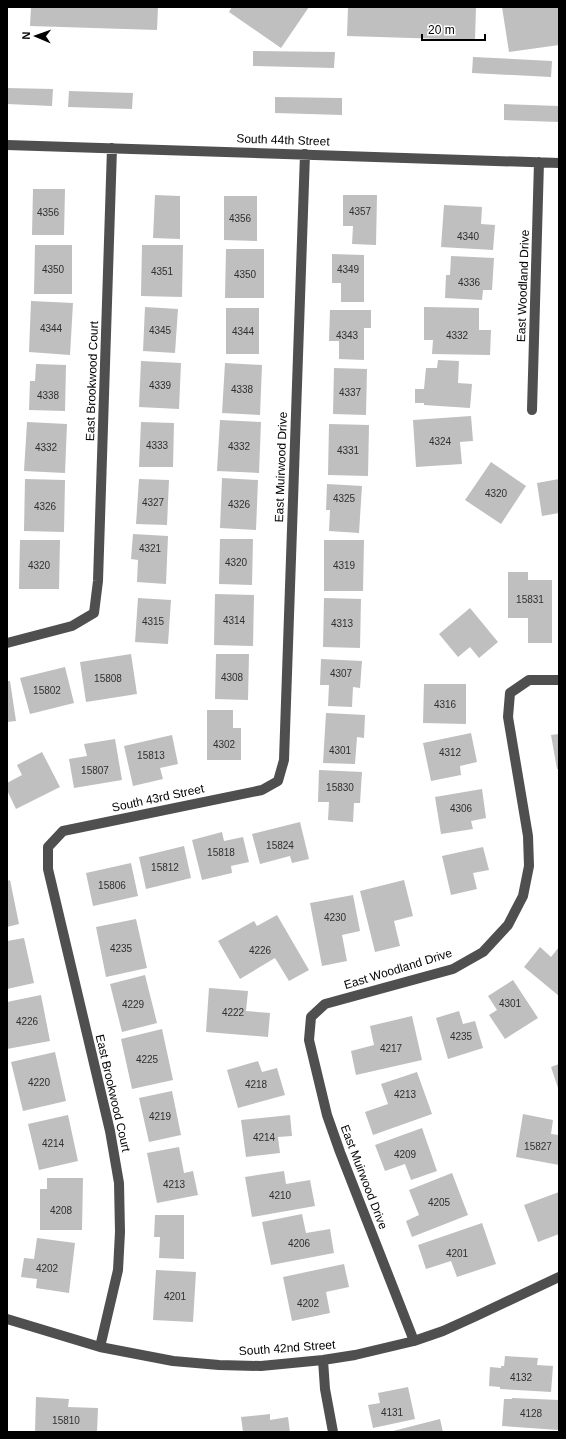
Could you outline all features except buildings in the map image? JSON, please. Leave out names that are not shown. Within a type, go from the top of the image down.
[{"type":"street","name":"South 44th Street","points":[[7,145],[559,163]]},
{"type":"street","name":"East Brookwood Court","points":[[7,643],[72,626],[94,613],[98,581],[112,148]]},
{"type":"street","name":"East Muirwood Drive","points":[[278,781],[284,760],[304,154]]},
{"type":"street","name":"East Woodland Drive","points":[[532,410],[539,162]]},
{"type":"street","name":"East Woodland Drive","points":[[312,1017],[325,1004],[453,969],[483,952],[508,925],[523,896],[529,866],[528,836],[508,717],[510,693],[529,680],[559,680]]},
{"type":"street","name":"South 43rd Street","points":[[48,847],[63,831],[262,790],[278,781]]},
{"type":"street","name":"East Brookwood Court","points":[[48,847],[48,869],[110,1131],[119,1183],[120,1232],[118,1270],[100,1347]]},
{"type":"street","name":"East Muirwood Drive","points":[[312,1017],[309,1040],[327,1115],[414,1342]]},
{"type":"street","name":"South 42nd Street","points":[[7,1319],[100,1347],[173,1361],[220,1365],[261,1366],[323,1360],[355,1355],[414,1342],[443,1331],[559,1277]]},
{"type":"street","points":[[323,1360],[325,1389],[334,1432]]}]
